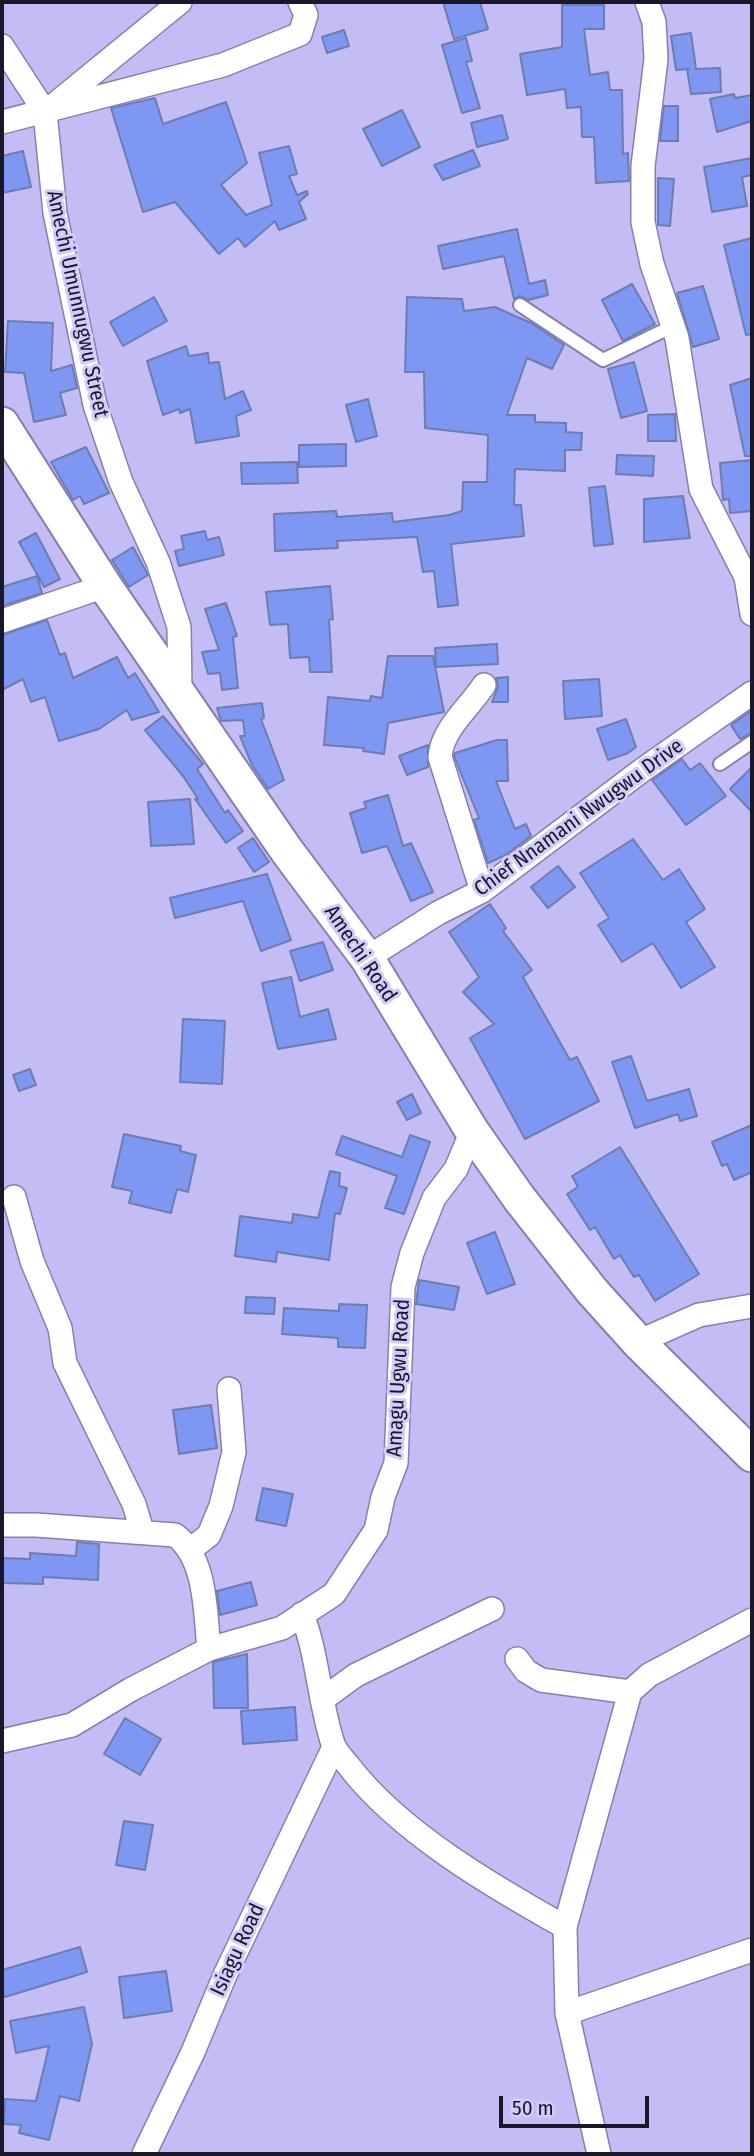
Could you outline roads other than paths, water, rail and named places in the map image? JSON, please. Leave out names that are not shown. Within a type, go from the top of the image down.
[{"type":"main road","name":"Amechi Road","points":[[2,424],[104,586],[180,691],[287,851],[367,958],[472,1131],[519,1198],[584,1280],[638,1342],[752,1455]]},
{"type":"street","points":[[45,112],[180,2]]},
{"type":"street","points":[[2,122],[249,57],[300,34],[306,15],[300,2]]},
{"type":"street","points":[[647,2],[654,22],[656,59],[643,166],[643,222],[652,264],[673,326],[701,489],[749,568],[752,614]]},
{"type":"street","points":[[2,46],[45,112]]},
{"type":"street","name":"Amechi Umunnugwu Street","points":[[45,112],[55,214],[95,405],[121,482],[158,562],[180,628],[180,691]]},
{"type":"street","points":[[2,621],[104,586]]},
{"type":"street","points":[[482,891],[440,757],[441,746],[448,731],[484,685]]},
{"type":"street","name":"Chief Nnamani Nwugwu Drive","points":[[367,958],[438,913],[482,891],[640,771],[752,694]]},
{"type":"street","name":"Amagu Ugwu Road","points":[[2,1741],[72,1725],[209,1648],[282,1628],[334,1594],[376,1530],[383,1497],[396,1463],[403,1287],[412,1253],[434,1198],[456,1169],[472,1131]]},
{"type":"street","points":[[14,1197],[32,1261],[60,1328],[65,1363],[134,1504],[142,1531]]},
{"type":"street","points":[[638,1342],[699,1315],[752,1306]]},
{"type":"street","points":[[190,1550],[209,1535],[221,1506],[234,1452],[229,1389]]},
{"type":"street","points":[[2,1525],[175,1535],[190,1550],[198,1572],[209,1648]]},
{"type":"street","points":[[323,1699],[356,1675],[492,1609]]},
{"type":"street","points":[[302,1614],[310,1636],[334,1746],[389,1812],[502,1890],[565,1927]]},
{"type":"street","points":[[599,2154],[567,2013],[565,1927],[630,1692],[649,1675],[752,1620]]},
{"type":"street","points":[[517,1658],[526,1671],[541,1680],[630,1692]]},
{"type":"street","name":"Isiagu Road","points":[[144,2154],[193,2052],[225,1975],[334,1746]]},
{"type":"street","points":[[567,2013],[752,1951]]},
{"type":"lane","points":[[520,305],[603,360],[673,326]]},
{"type":"lane","points":[[720,764],[752,742]]}]
